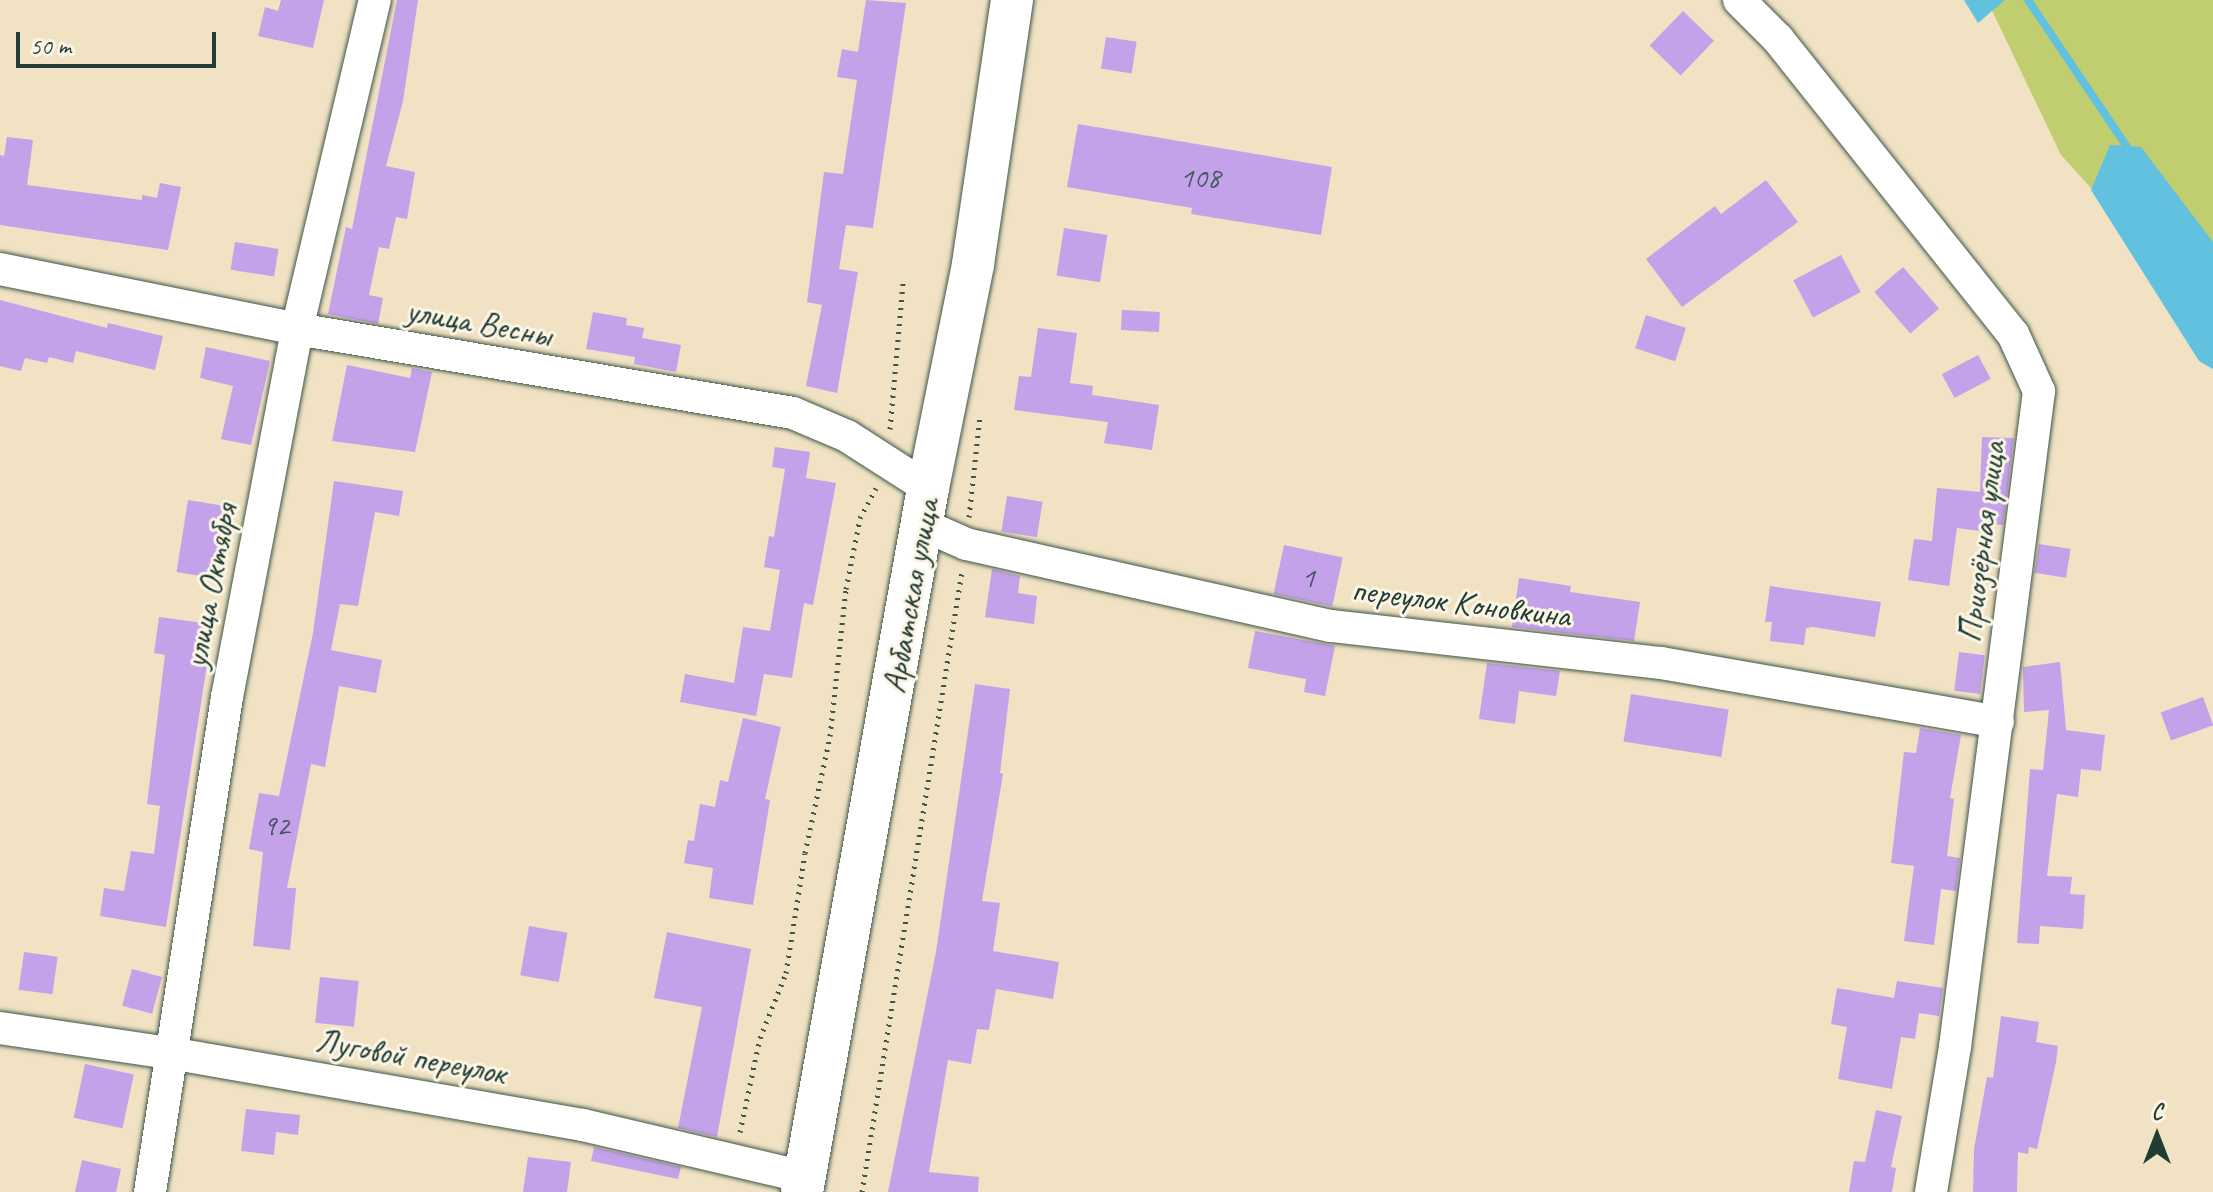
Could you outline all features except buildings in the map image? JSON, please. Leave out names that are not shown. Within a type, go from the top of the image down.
[{"type":"main road","name":"Арбатская улица","points":[[803,1185],[973,264],[1012,0]]},
{"type":"street","name":"улица Октября","points":[[150,1192],[227,697],[297,329],[375,0]]},
{"type":"street","name":"Приозёрная улица","points":[[1739,0],[1778,39],[2013,334],[2039,391],[1955,1047],[1931,1192]]},
{"type":"street","name":"улица Весны","points":[[0,269],[297,329],[793,413],[847,436],[890,462],[926,507]]},
{"type":"street","name":"переулок Коновкина","points":[[926,507],[966,544],[1331,626],[1661,663],[1998,722]]},
{"type":"street","name":"Луговой переулок","points":[[0,1028],[170,1053],[583,1125],[733,1163],[803,1185]]},
{"type":"path","points":[[733,1163],[760,1038],[786,973],[805,853],[830,736],[846,589],[860,518],[890,462],[891,394],[903,283]]},
{"type":"path","points":[[862,1192],[966,544]]},
{"type":"green space","points":[[1987,0],[2213,0],[2213,322],[2061,155]]},
{"type":"water","points":[[1964,0],[2005,0],[1978,23]]},
{"type":"water","points":[[2110,145],[2141,147],[2213,242],[2213,369],[2199,361],[2091,190]]},
{"type":"waterway","points":[[2028,0],[2132,154]]}]
